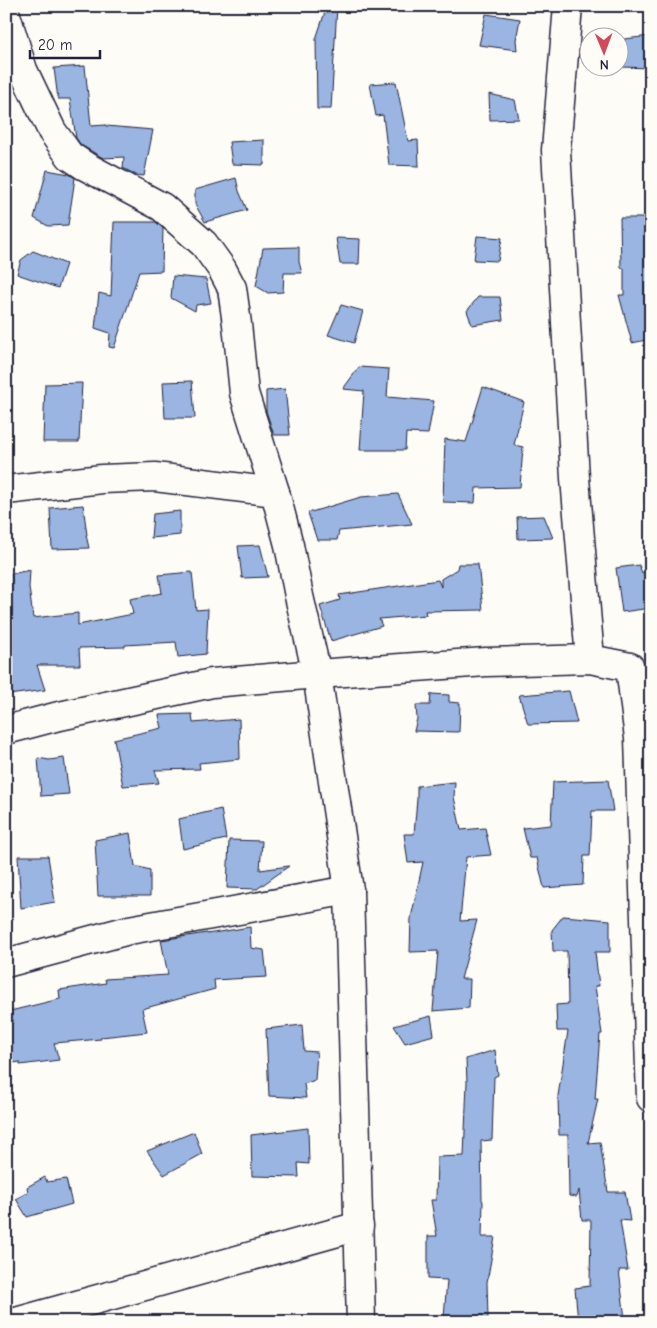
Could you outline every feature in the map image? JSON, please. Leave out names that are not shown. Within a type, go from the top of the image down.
[{"type":"street","points":[[568,6],[556,150],[575,478],[590,659]]},
{"type":"street","points":[[6,15],[22,70],[52,132],[70,156],[162,207],[204,244],[222,269],[232,288],[244,393],[275,492],[289,545],[317,674],[349,890],[361,1322]]},
{"type":"street","points":[[6,490],[102,479],[155,477],[275,492]]},
{"type":"street","points":[[6,730],[55,717],[212,683],[486,662],[590,659],[640,668],[639,738],[651,1098]]},
{"type":"street","points":[[6,963],[129,930],[349,890]]},
{"type":"street","points":[[16,1322],[358,1226]]},
{"type":"building","points":[[327,6],[337,6],[331,109],[317,109],[316,39]]},
{"type":"building","points":[[486,14],[520,19],[516,40],[517,50],[479,45]]},
{"type":"building","points":[[651,36],[651,68],[630,67],[630,38]]},
{"type":"building","points":[[85,66],[91,126],[106,125],[153,130],[144,176],[136,175],[123,168],[124,157],[103,158],[81,145],[76,138],[70,99],[58,99],[54,68]]},
{"type":"building","points":[[396,82],[408,141],[418,140],[419,166],[389,165],[383,115],[376,116],[370,84]]},
{"type":"building","points":[[489,94],[515,100],[519,119],[490,120]]},
{"type":"building","points":[[264,140],[264,165],[232,164],[229,142]]},
{"type":"building","points":[[47,170],[69,174],[75,178],[68,225],[48,226],[34,218]]},
{"type":"building","points":[[236,178],[247,210],[205,222],[195,204],[195,190]]},
{"type":"building","points":[[620,218],[651,218],[651,339],[632,343],[619,295],[624,295],[624,268],[621,268]]},
{"type":"building","points":[[114,222],[156,222],[163,228],[162,271],[139,272],[114,348],[109,347],[110,333],[95,328],[99,293],[111,296]]},
{"type":"building","points":[[477,236],[502,238],[498,261],[474,260]]},
{"type":"building","points":[[336,238],[360,239],[359,264],[340,264]]},
{"type":"building","points":[[299,247],[299,262],[302,273],[284,273],[283,292],[268,293],[256,286],[263,248]]},
{"type":"building","points":[[33,251],[66,264],[58,288],[17,274],[21,260]]},
{"type":"building","points":[[173,276],[206,279],[211,303],[196,305],[195,311],[171,298]]},
{"type":"building","points":[[478,297],[500,297],[503,320],[472,325],[467,311]]},
{"type":"building","points":[[341,305],[363,311],[354,343],[328,335]]},
{"type":"building","points":[[359,367],[389,369],[387,397],[434,401],[428,434],[406,433],[405,450],[360,450],[364,391],[343,389]]},
{"type":"building","points":[[192,381],[195,418],[165,418],[163,382]]},
{"type":"building","points":[[82,383],[79,442],[43,442],[45,384]]},
{"type":"building","points":[[483,387],[524,402],[514,445],[523,447],[520,487],[476,488],[475,503],[443,502],[445,439],[466,442]]},
{"type":"building","points":[[285,389],[290,435],[274,435],[266,411],[266,391]]},
{"type":"building","points":[[398,494],[412,524],[339,531],[337,540],[317,540],[308,513],[361,497]]},
{"type":"building","points":[[83,505],[89,548],[52,549],[50,508]]},
{"type":"building","points":[[180,511],[180,535],[151,538],[153,514]]},
{"type":"building","points":[[544,516],[553,538],[518,539],[517,517]]},
{"type":"building","points":[[260,545],[268,577],[242,578],[238,546]]},
{"type":"building","points":[[458,564],[478,564],[483,610],[425,611],[426,615],[379,619],[382,626],[331,641],[320,606],[340,600],[339,595],[438,580],[441,587],[441,579],[457,569]]},
{"type":"building","points":[[639,565],[642,573],[651,568],[651,608],[622,612],[616,568]]},
{"type":"building","points":[[30,570],[29,587],[33,618],[78,613],[78,625],[133,614],[130,599],[162,593],[159,575],[192,572],[196,610],[208,609],[206,654],[178,657],[176,642],[125,645],[125,647],[79,648],[80,665],[37,665],[45,690],[9,695],[6,673],[6,575]]},
{"type":"building","points":[[569,691],[577,723],[528,724],[519,695]]},
{"type":"building","points":[[431,694],[449,695],[449,702],[460,703],[459,732],[414,731],[417,719],[416,705],[430,705]]},
{"type":"building","points":[[192,714],[193,723],[239,719],[240,759],[199,763],[200,769],[155,770],[159,783],[123,786],[114,739],[162,728],[159,715]]},
{"type":"building","points":[[38,758],[49,760],[64,758],[69,794],[41,796]]},
{"type":"building","points":[[608,780],[613,811],[592,811],[590,856],[584,856],[583,885],[544,888],[537,858],[530,858],[523,828],[551,825],[553,782]]},
{"type":"building","points":[[455,782],[454,797],[461,830],[485,828],[491,855],[466,857],[460,921],[477,920],[461,979],[470,979],[469,1008],[433,1011],[438,951],[410,952],[411,918],[423,862],[408,863],[404,834],[414,834],[417,786]]},
{"type":"building","points":[[221,809],[226,839],[183,849],[179,819]]},
{"type":"building","points":[[130,833],[135,866],[150,870],[150,896],[98,896],[95,840]]},
{"type":"building","points":[[229,840],[262,841],[260,870],[289,866],[257,889],[227,888]]},
{"type":"building","points":[[18,856],[48,856],[55,902],[21,908]]},
{"type":"building","points":[[563,916],[610,920],[610,952],[595,952],[599,986],[595,986],[602,1034],[600,1034],[595,1099],[598,1099],[588,1143],[600,1142],[608,1192],[625,1192],[630,1221],[620,1220],[628,1270],[619,1270],[625,1319],[613,1322],[578,1322],[575,1288],[590,1286],[591,1220],[582,1220],[579,1190],[577,1197],[569,1196],[568,1135],[559,1135],[558,1096],[568,1031],[557,1031],[556,1005],[568,1004],[567,951],[553,951],[552,930]]},
{"type":"building","points":[[250,927],[251,948],[264,950],[267,977],[214,980],[215,989],[142,1009],[147,1032],[101,1037],[101,1039],[54,1043],[59,1060],[20,1065],[20,1062],[6,1064],[6,1012],[60,999],[59,990],[106,983],[105,979],[168,975],[161,940]]},
{"type":"building","points":[[431,1016],[434,1035],[405,1043],[394,1026]]},
{"type":"building","points":[[302,1025],[304,1051],[317,1052],[315,1080],[304,1084],[306,1098],[269,1096],[266,1029]]},
{"type":"building","points":[[495,1050],[498,1075],[494,1077],[492,1140],[481,1141],[482,1237],[495,1237],[487,1282],[488,1319],[444,1317],[447,1280],[428,1279],[428,1236],[437,1236],[431,1200],[436,1200],[437,1157],[464,1156],[466,1059]]},
{"type":"building","points":[[308,1128],[309,1164],[298,1163],[299,1177],[252,1176],[251,1135]]},
{"type":"building","points":[[194,1132],[202,1154],[164,1175],[147,1151]]},
{"type":"building","points":[[45,1177],[47,1182],[66,1179],[72,1204],[27,1217],[16,1199],[28,1192],[27,1187]]}]
